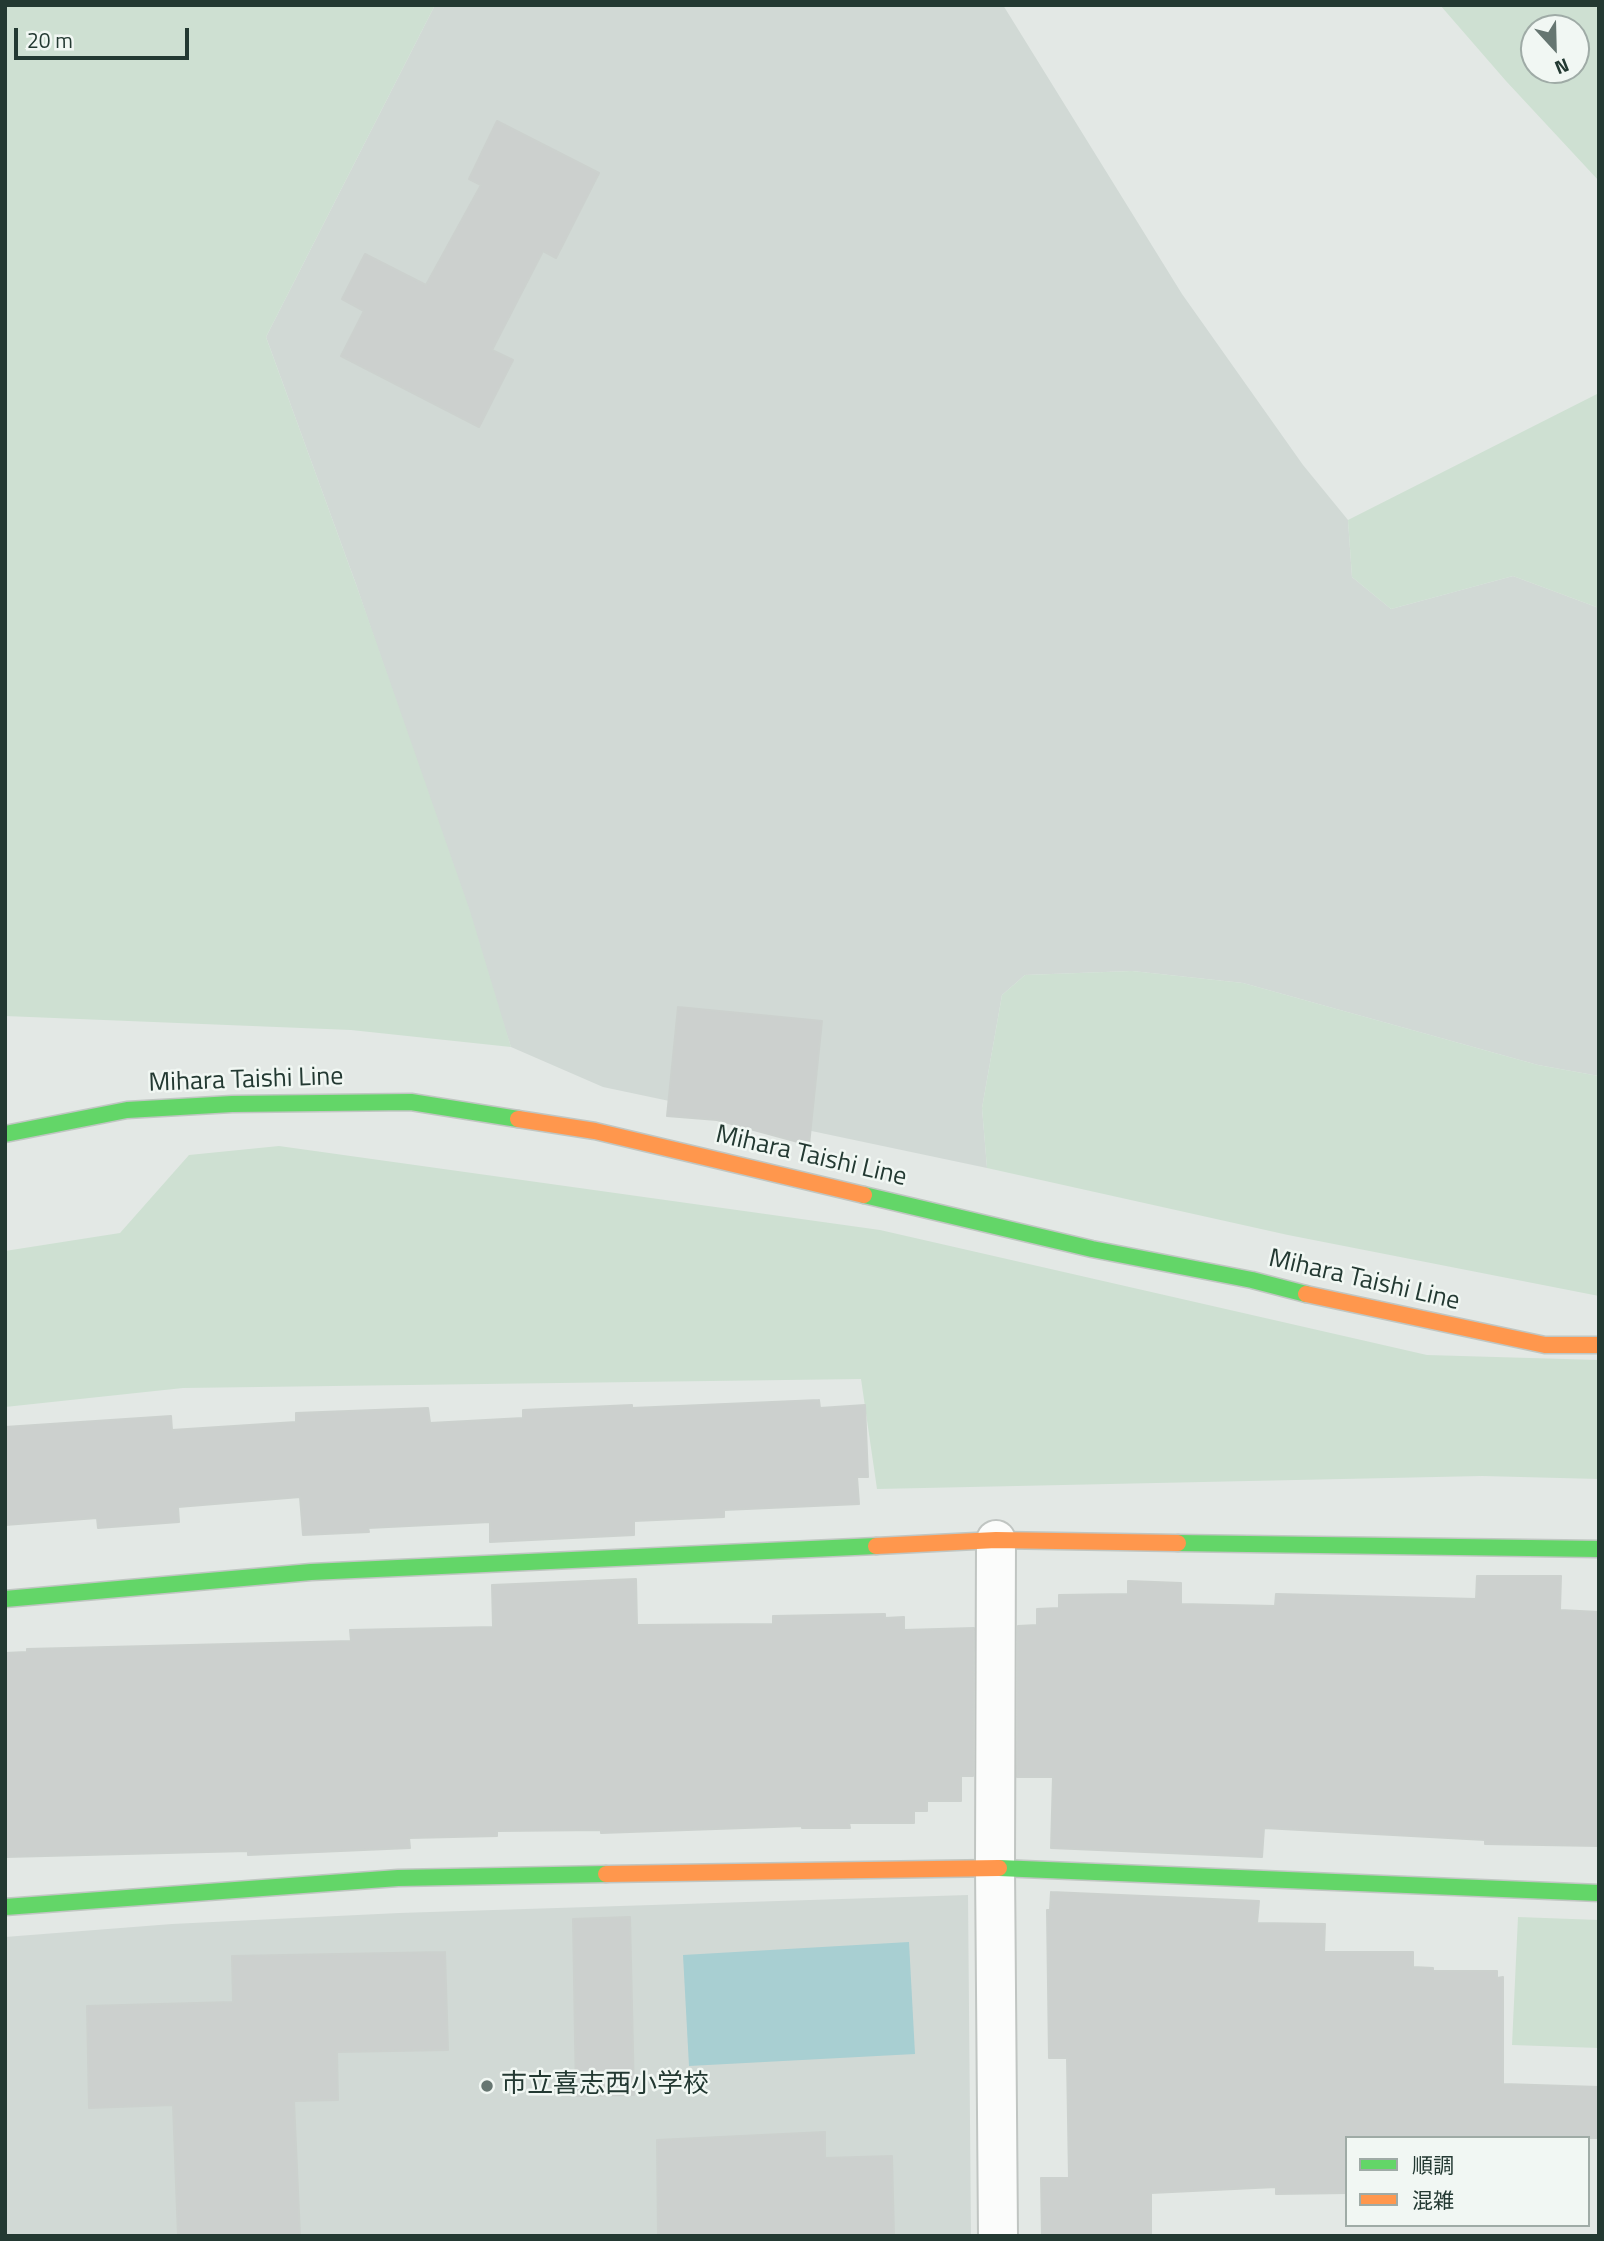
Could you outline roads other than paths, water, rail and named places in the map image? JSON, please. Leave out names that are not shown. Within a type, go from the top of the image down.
[{"type":"street","name":"Mihara Taishi Line","points":[[5,1134],[127,1110],[232,1104],[411,1102],[595,1131],[1092,1249],[1252,1280],[1335,1301],[1545,1345],[1599,1345]]},
{"type":"street","points":[[996,1540],[998,2236]]},
{"type":"street","points":[[5,1599],[311,1572],[996,1540],[1599,1549]]},
{"type":"street","points":[[5,1908],[398,1878],[995,1867],[1599,1893]]},
{"type":"water","points":[[909,1942],[915,2054],[689,2066],[683,1955]]},
{"type":"place","name":"市立喜志西小学校","points":[[487,2086]]}]
